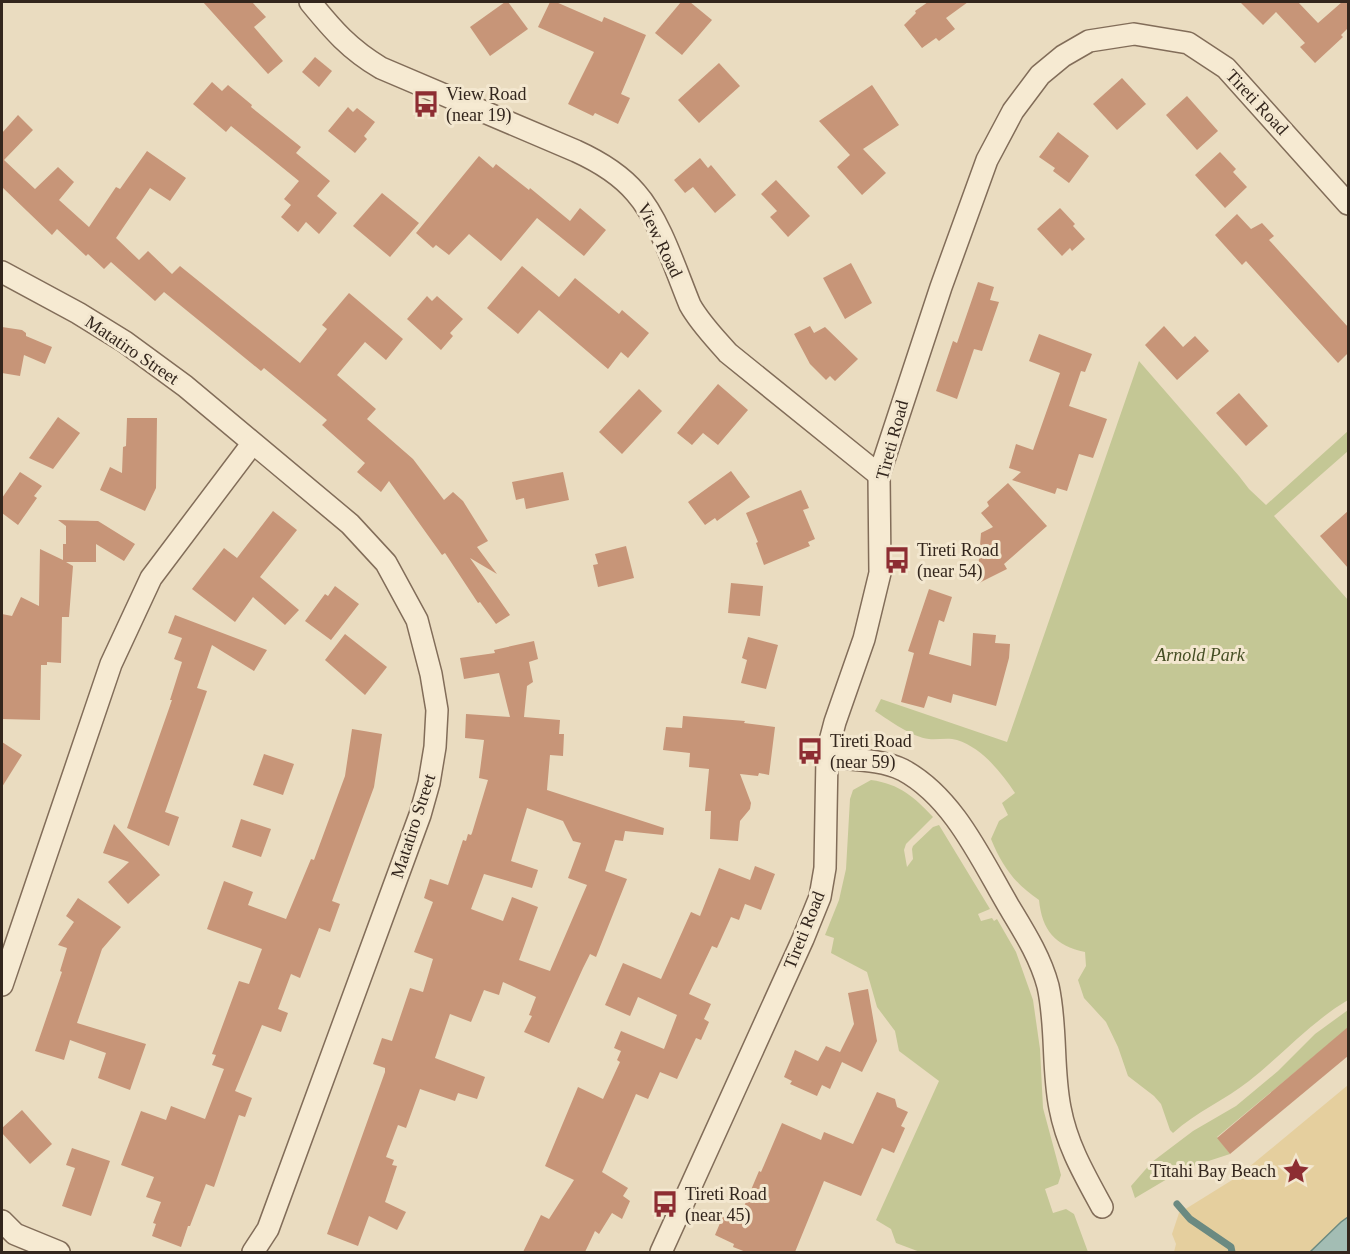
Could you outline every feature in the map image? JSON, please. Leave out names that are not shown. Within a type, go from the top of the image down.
[{"type":"street","name":"View Road","points":[[310,2],[330,26],[360,55],[381,68],[576,151],[599,162],[623,180],[637,193],[649,211],[690,305],[709,333],[728,352],[879,475]]},
{"type":"street","name":"Tireti Road","points":[[661,1252],[820,897],[827,843],[827,758],[835,722],[869,620],[880,573],[879,475],[913,369],[987,159],[1013,111],[1040,75],[1063,56],[1089,41],[1134,34],[1188,44],[1226,68],[1348,204]]},
{"type":"street","name":"Matatiro Street","points":[[2,272],[78,313],[125,342],[185,386],[350,524],[386,563],[417,620],[431,674],[437,710],[435,747],[420,815],[268,1229],[253,1252]]},
{"type":"street","points":[[2,985],[111,664],[150,578],[252,444]]},
{"type":"street","points":[[827,758],[868,761],[893,766],[904,771],[917,779],[942,802],[971,843],[1031,945],[1047,982],[1059,1105],[1065,1130],[1072,1153],[1102,1207]]},
{"type":"street","points":[[2,1221],[15,1234],[59,1252]]},
{"type":"green space","name":"Arnold Park","points":[[1139,361],[1249,489],[1266,505],[1348,431],[1348,451],[1274,516],[1348,600],[1348,1000],[1309,1028],[1249,1081],[1173,1133],[1161,1104],[1128,1076],[1106,1022],[1084,998],[1078,980],[1086,966],[1085,952],[1066,946],[1052,935],[1043,920],[1039,900],[1016,881],[995,849],[991,839],[999,821],[1008,815],[1002,803],[1015,793],[1010,785],[983,755],[966,744],[954,739],[922,738],[875,711],[881,699],[1007,742]]},
{"type":"green space","points":[[871,780],[906,792],[933,817],[906,844],[904,850],[907,867],[913,859],[913,846],[933,827],[939,825],[990,909],[978,914],[981,921],[997,919],[1016,952],[1033,1000],[1040,1049],[1043,1108],[1061,1175],[1058,1184],[1045,1189],[1053,1213],[1066,1209],[1074,1214],[1088,1252],[920,1252],[896,1243],[891,1229],[876,1220],[939,1081],[899,1051],[895,1031],[877,1007],[867,972],[831,953],[834,938],[825,935],[839,900],[846,869],[850,799],[853,790]]},
{"type":"green space","points":[[1348,1010],[1348,1028],[1217,1137],[1230,1154],[1184,1169],[1135,1198],[1131,1186],[1152,1162],[1193,1131],[1236,1106],[1278,1071],[1315,1034]]},
{"type":"sand","name":"Tītahi Bay Beach","points":[[1348,1085],[1348,1252],[1174,1252],[1176,1244],[1172,1234],[1179,1213],[1237,1177]]},
{"type":"water","points":[[1348,1217],[1348,1252],[1310,1252],[1341,1222]]},
{"type":"building","points":[[203,2],[252,2],[266,17],[254,27],[283,61],[268,74]]},
{"type":"building","points":[[508,2],[528,29],[490,56],[470,27]]},
{"type":"building","points":[[550,2],[556,2],[602,22],[604,17],[646,35],[621,94],[630,98],[618,124],[595,113],[593,116],[568,104],[594,52],[538,27]]},
{"type":"building","points":[[681,2],[690,2],[712,20],[682,55],[655,33]]},
{"type":"building","points":[[928,2],[968,2],[946,18],[955,29],[939,41],[936,38],[922,48],[904,25],[916,13],[915,11]]},
{"type":"building","points":[[1240,2],[1298,2],[1318,23],[1342,2],[1348,2],[1348,28],[1341,35],[1343,37],[1315,63],[1300,47],[1305,43],[1276,12],[1263,25]]},
{"type":"building","points":[[315,57],[332,71],[319,87],[302,72]]},
{"type":"building","points":[[719,63],[740,86],[699,123],[678,100]]},
{"type":"building","points":[[1122,78],[1146,104],[1117,130],[1093,104]]},
{"type":"building","points":[[212,82],[222,91],[228,85],[252,105],[251,107],[301,147],[296,153],[330,181],[317,196],[337,213],[319,234],[306,222],[298,232],[281,217],[291,205],[284,199],[299,181],[231,126],[226,132],[193,104]]},
{"type":"building","points":[[872,85],[899,125],[863,149],[886,173],[862,195],[837,167],[850,155],[819,121]]},
{"type":"building","points":[[1187,96],[1218,131],[1197,150],[1166,115]]},
{"type":"building","points":[[348,107],[353,112],[357,108],[375,122],[364,136],[367,139],[355,153],[328,131]]},
{"type":"building","points":[[18,115],[33,130],[4,160],[35,189],[58,167],[74,182],[59,200],[89,227],[116,187],[120,189],[147,151],[186,178],[170,201],[150,188],[116,238],[139,260],[148,251],[172,274],[180,266],[300,363],[327,329],[322,325],[349,293],[403,339],[386,360],[365,342],[337,375],[376,409],[367,419],[413,459],[444,500],[453,492],[463,501],[488,541],[477,547],[497,574],[470,558],[510,615],[496,624],[480,602],[478,603],[445,553],[442,555],[389,481],[381,492],[357,472],[365,463],[322,425],[327,420],[264,368],[261,371],[164,292],[155,301],[111,262],[104,269],[57,229],[52,235],[2,187],[2,133]]},
{"type":"building","points":[[1058,132],[1089,156],[1069,183],[1053,171],[1055,168],[1039,157]]},
{"type":"building","points":[[1220,152],[1236,169],[1233,172],[1247,187],[1225,208],[1195,175]]},
{"type":"building","points":[[479,156],[493,168],[496,164],[529,190],[530,188],[570,221],[580,208],[606,230],[584,256],[537,218],[501,261],[469,234],[449,255],[436,245],[433,248],[416,233]]},
{"type":"building","points":[[700,158],[708,168],[711,165],[736,195],[715,213],[693,187],[685,193],[674,180]]},
{"type":"building","points":[[776,180],[810,216],[788,237],[770,217],[777,211],[761,194]]},
{"type":"building","points":[[382,193],[419,223],[390,257],[353,226]]},
{"type":"building","points":[[1060,208],[1085,239],[1072,251],[1070,248],[1062,256],[1037,229]]},
{"type":"building","points":[[1237,214],[1251,229],[1262,223],[1274,236],[1269,240],[1348,327],[1348,353],[1338,363],[1246,261],[1242,265],[1215,235]]},
{"type":"building","points":[[851,263],[872,303],[845,319],[823,278]]},
{"type":"building","points":[[522,266],[559,297],[575,278],[619,314],[622,310],[649,333],[628,358],[621,352],[608,369],[539,310],[518,334],[487,308]]},
{"type":"building","points":[[978,282],[994,287],[990,300],[999,302],[982,351],[974,349],[957,399],[936,391],[953,341],[957,343]]},
{"type":"building","points":[[427,296],[432,301],[437,296],[463,319],[450,333],[453,336],[441,350],[407,319]]},
{"type":"building","points":[[810,326],[814,333],[825,327],[858,359],[835,381],[830,376],[826,380],[810,364],[794,334]]},
{"type":"building","points":[[1164,326],[1183,347],[1195,336],[1209,351],[1177,380],[1145,345]]},
{"type":"building","points":[[2,327],[22,330],[26,336],[52,347],[45,364],[24,355],[20,376],[2,373]]},
{"type":"building","points":[[1039,334],[1092,354],[1085,372],[1081,371],[1069,406],[1107,419],[1093,458],[1079,454],[1067,491],[1057,488],[1055,494],[1012,480],[1021,472],[1009,468],[1016,444],[1033,450],[1060,373],[1029,361]]},
{"type":"building","points":[[718,384],[748,410],[718,445],[703,433],[692,445],[677,433]]},
{"type":"building","points":[[639,389],[662,411],[622,454],[599,432]]},
{"type":"building","points":[[1239,393],[1268,426],[1246,446],[1216,413]]},
{"type":"building","points":[[58,417],[80,433],[53,469],[29,458]]},
{"type":"building","points":[[127,418],[157,418],[156,488],[145,511],[100,490],[110,467],[122,473]]},
{"type":"building","points":[[731,471],[750,497],[717,521],[715,518],[705,525],[688,502]]},
{"type":"building","points":[[20,472],[42,486],[34,496],[37,498],[18,525],[2,513],[2,498]]},
{"type":"building","points":[[563,472],[569,500],[526,509],[524,498],[516,500],[512,482]]},
{"type":"building","points":[[1008,483],[1047,526],[1004,564],[1007,569],[977,584],[981,533],[993,527],[981,513],[989,506],[987,502]]},
{"type":"building","points":[[801,490],[809,508],[803,510],[815,539],[808,542],[810,546],[764,565],[756,543],[758,542],[746,513]]},
{"type":"building","points":[[273,511],[297,530],[260,577],[299,610],[285,625],[253,597],[235,622],[192,589],[224,548],[237,558]]},
{"type":"building","points":[[1348,511],[1348,568],[1320,536]]},
{"type":"building","points":[[58,520],[98,521],[135,544],[124,561],[96,544],[96,562],[66,562],[73,566],[69,617],[62,617],[61,663],[47,662],[47,665],[41,665],[40,720],[2,719],[2,614],[12,616],[21,597],[39,606],[40,549],[63,560],[66,526]]},
{"type":"building","points":[[626,546],[634,578],[598,587],[593,565],[598,564],[595,554]]},
{"type":"building","points":[[731,583],[763,586],[760,616],[728,613]]},
{"type":"building","points":[[335,586],[359,604],[331,640],[305,621],[325,594],[328,596]]},
{"type":"building","points":[[929,589],[952,597],[944,622],[939,620],[929,654],[971,666],[973,633],[996,635],[995,643],[1010,644],[1009,658],[996,706],[953,694],[951,703],[928,696],[924,708],[901,702],[914,653],[908,651]]},
{"type":"building","points":[[175,615],[267,650],[254,671],[212,645],[197,688],[207,691],[165,812],[179,817],[169,846],[127,828],[172,700],[170,700],[182,662],[174,659],[182,638],[168,633]]},
{"type":"building","points":[[345,634],[387,667],[365,695],[325,660]]},
{"type":"building","points":[[748,637],[778,645],[766,689],[741,683],[747,660],[742,658]]},
{"type":"building","points":[[534,641],[538,659],[529,662],[533,682],[527,686],[524,717],[560,720],[559,734],[564,734],[563,756],[550,755],[547,790],[664,828],[663,835],[625,831],[623,841],[615,840],[605,871],[627,879],[596,957],[590,954],[549,1043],[524,1032],[532,1016],[529,1015],[536,997],[503,982],[499,995],[484,990],[471,1022],[450,1014],[435,1058],[485,1077],[477,1099],[458,1093],[455,1101],[420,1089],[406,1128],[398,1125],[386,1157],[394,1160],[392,1165],[397,1166],[385,1202],[406,1212],[397,1230],[369,1216],[358,1246],[327,1234],[385,1072],[385,1068],[373,1064],[382,1038],[392,1041],[410,988],[423,992],[433,959],[414,952],[433,902],[424,898],[430,879],[448,885],[463,840],[466,841],[468,834],[472,833],[488,780],[479,778],[484,740],[465,738],[466,714],[510,717],[499,673],[464,679],[460,658],[495,653],[494,650]],"holes":[[[527,808],[563,821],[573,841],[581,843],[568,878],[587,885],[550,971],[519,960],[538,907],[512,897],[503,921],[471,909],[484,874],[532,888],[538,870],[511,861]]]},
{"type":"building","points":[[683,716],[745,721],[744,723],[775,727],[769,775],[740,774],[751,803],[750,809],[740,821],[738,841],[710,839],[711,811],[705,811],[709,769],[689,767],[690,753],[663,750],[666,727],[682,728]]},
{"type":"building","points":[[352,729],[382,734],[374,787],[332,901],[340,904],[330,932],[319,928],[300,978],[291,974],[278,1009],[288,1013],[281,1032],[262,1025],[235,1091],[252,1098],[245,1117],[239,1115],[214,1187],[206,1184],[181,1247],[152,1236],[156,1224],[153,1223],[161,1202],[146,1197],[154,1177],[121,1165],[141,1111],[166,1120],[171,1106],[205,1119],[224,1069],[212,1065],[216,1055],[212,1054],[239,981],[249,984],[262,949],[207,929],[224,881],[253,892],[248,905],[286,919],[311,859],[314,860],[345,776]]},
{"type":"building","points":[[2,742],[22,755],[2,787]]},
{"type":"building","points":[[264,754],[294,764],[283,795],[253,785]]},
{"type":"building","points":[[241,819],[271,829],[261,857],[232,847]]},
{"type":"building","points":[[114,824],[160,875],[128,904],[108,882],[129,862],[103,853]]},
{"type":"building","points":[[755,866],[775,874],[761,910],[745,904],[739,920],[731,917],[717,948],[712,946],[689,994],[711,1004],[704,1019],[709,1022],[701,1040],[696,1038],[677,1079],[660,1072],[648,1099],[636,1094],[602,1172],[628,1188],[623,1196],[630,1201],[622,1219],[612,1213],[599,1234],[595,1231],[585,1252],[523,1252],[541,1215],[549,1219],[574,1180],[545,1166],[578,1087],[603,1099],[620,1062],[617,1060],[621,1051],[614,1048],[621,1031],[664,1049],[677,1015],[638,997],[630,1016],[605,1005],[623,963],[661,979],[691,912],[700,916],[719,868],[750,880]]},
{"type":"building","points":[[78,898],[121,927],[102,949],[77,1023],[146,1044],[130,1090],[98,1078],[106,1053],[70,1040],[64,1060],[35,1051],[62,972],[60,971],[67,948],[58,945],[74,922],[66,916]]},
{"type":"building","points":[[868,989],[877,1041],[862,1072],[842,1062],[830,1089],[822,1085],[817,1096],[790,1084],[792,1081],[784,1077],[795,1050],[818,1061],[826,1046],[840,1052],[854,1024],[848,993]]},
{"type":"building","points":[[1348,1027],[1348,1056],[1230,1154],[1217,1138]]},
{"type":"building","points":[[877,1092],[895,1099],[897,1107],[908,1112],[901,1126],[905,1128],[894,1153],[882,1148],[861,1196],[824,1181],[795,1252],[746,1252],[733,1247],[734,1244],[715,1235],[723,1216],[737,1223],[782,1123],[821,1140],[824,1132],[853,1144]]},
{"type":"building","points":[[22,1110],[52,1144],[30,1164],[2,1133],[2,1128]]},
{"type":"building","points":[[72,1148],[110,1161],[91,1216],[62,1206],[75,1168],[66,1165]]},
{"type":"waterway","points":[[1177,1204],[1190,1219],[1231,1247],[1232,1252]]},
{"type":"place","name":"View Road (near 19)","points":[[426,104]]},
{"type":"place","name":"Tireti Road (near 54)","points":[[897,560]]},
{"type":"place","name":"Tireti Road (near 59)","points":[[810,751]]},
{"type":"place","name":"Tītahi Bay Beach","points":[[1296,1171]]},
{"type":"place","name":"Tireti Road (near 45)","points":[[665,1204]]}]
